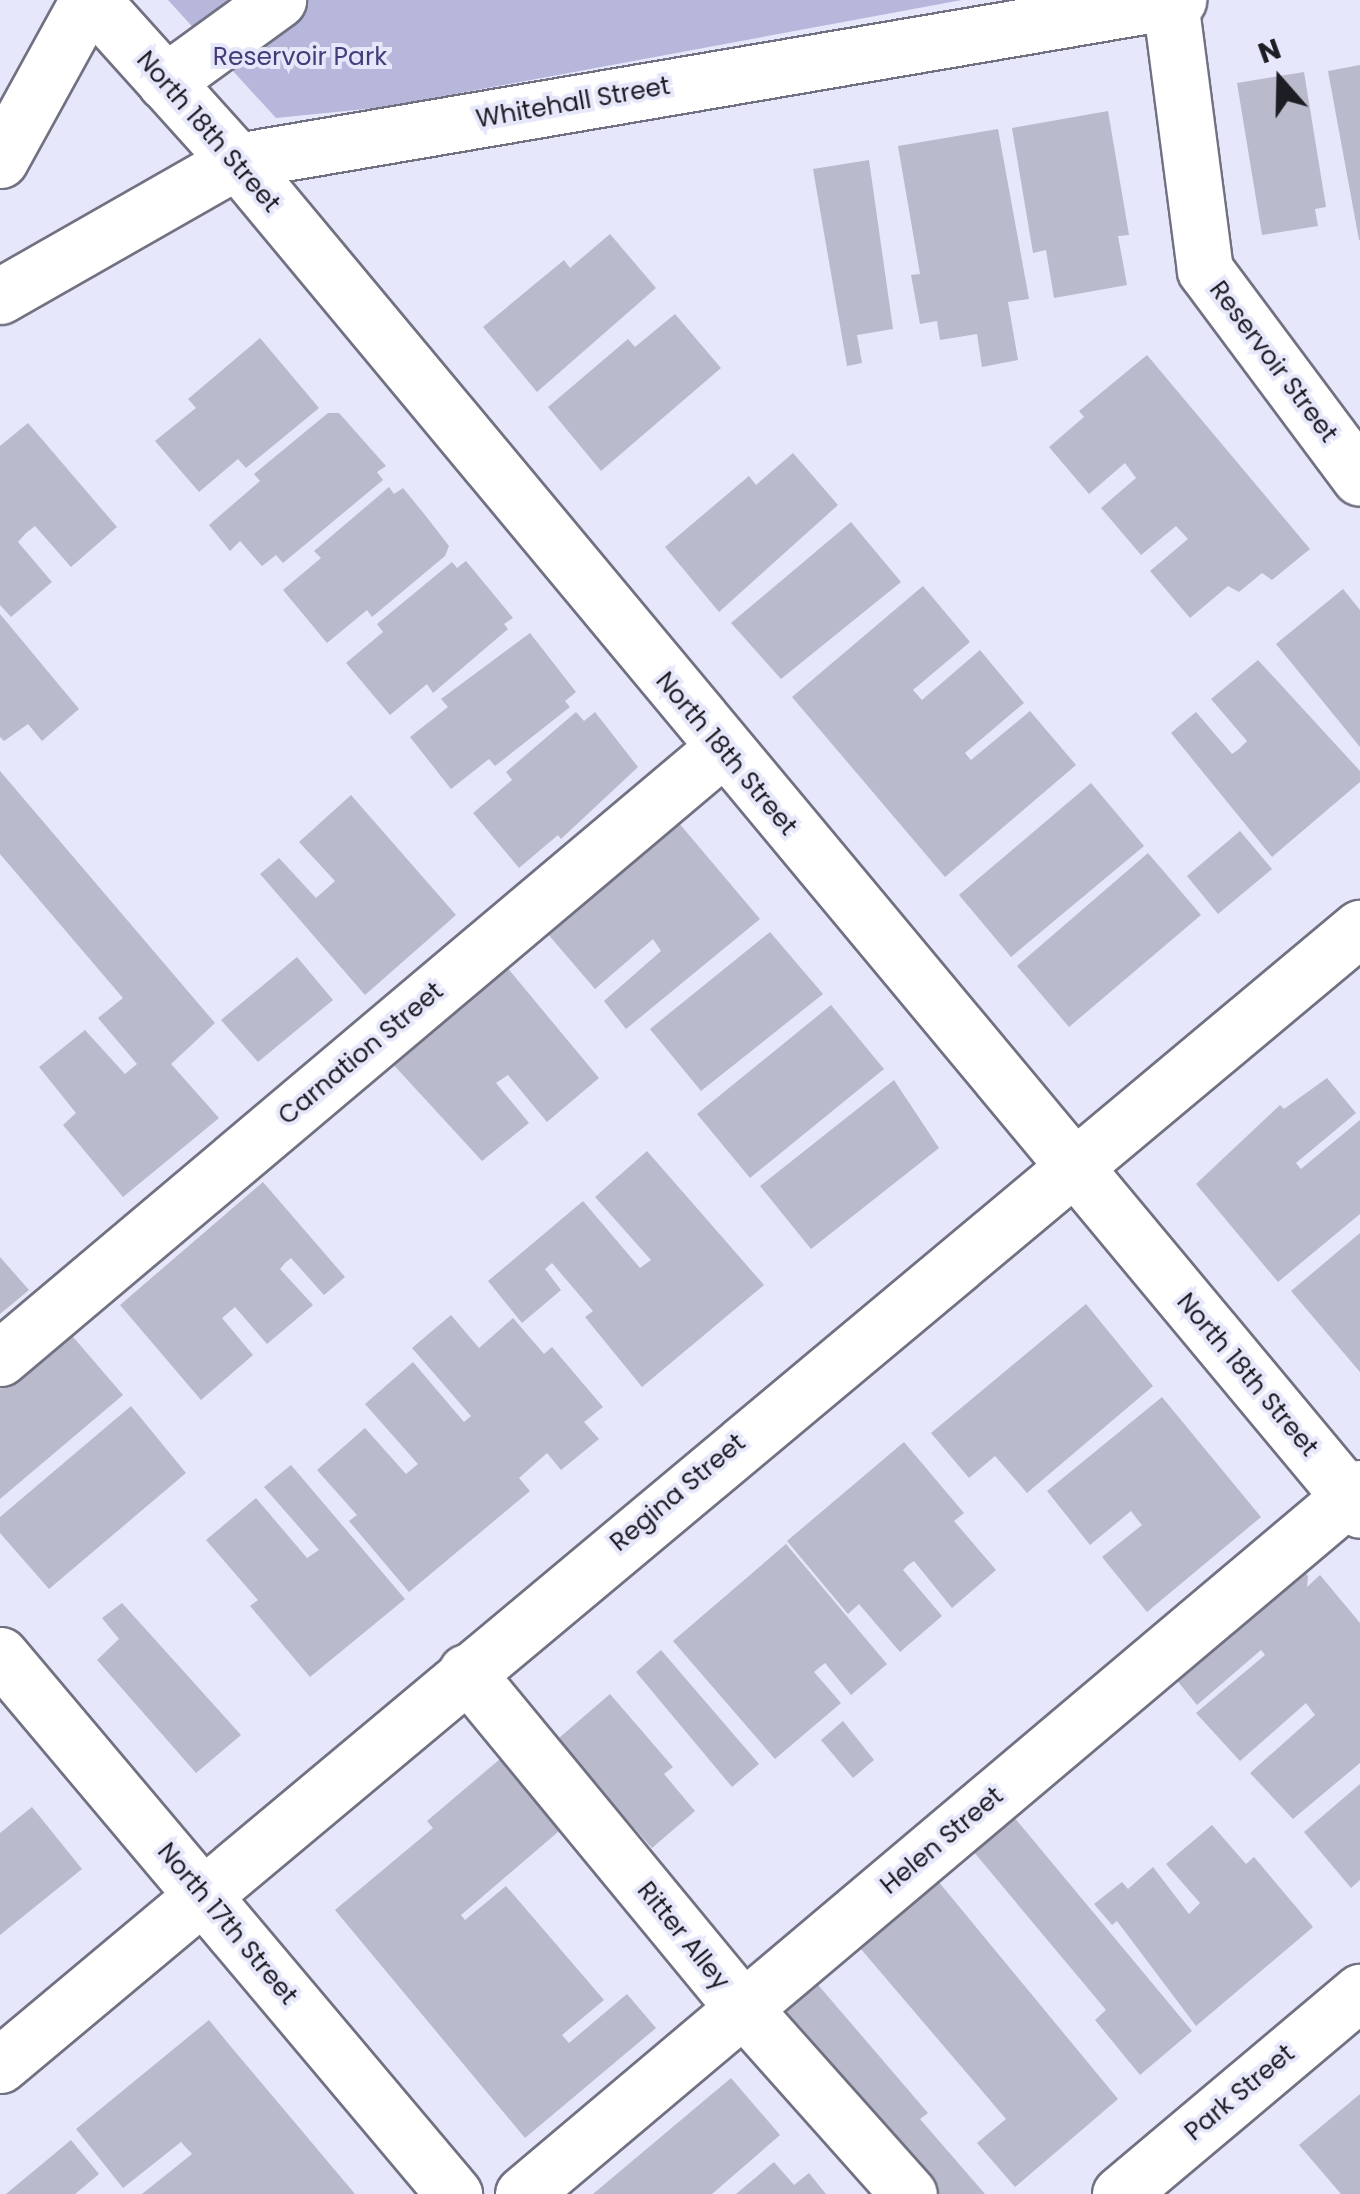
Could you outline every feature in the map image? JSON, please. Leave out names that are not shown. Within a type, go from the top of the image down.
[{"type":"street","name":"North 18th Street","points":[[90,0],[237,161],[722,750],[1072,1168],[1356,1498]]},
{"type":"street","points":[[0,160],[90,0]]},
{"type":"street","points":[[165,82],[278,0]]},
{"type":"street","name":"Whitehall Street","points":[[0,296],[237,161],[1178,0]]},
{"type":"street","name":"Reservoir Street","points":[[1170,1],[1205,270],[1360,478]]},
{"type":"street","name":"Carnation Street","points":[[0,1358],[722,750]]},
{"type":"street","name":"Regina Street","points":[[0,2065],[1360,928]]},
{"type":"street","name":"Helen Street","points":[[523,2194],[1356,1498]]},
{"type":"street","name":"North 17th Street","points":[[0,1654],[454,2194]]},
{"type":"street","name":"Ritter Alley","points":[[466,1672],[743,2008],[908,2194]]},
{"type":"street","name":"Park Street","points":[[1120,2194],[1360,1992]]},
{"type":"green space","name":"Reservoir Park","points":[[168,0],[962,0],[385,107],[276,118]]},
{"type":"building","points":[[1360,65],[1360,240],[1359,240],[1328,71]]},
{"type":"building","points":[[1304,72],[1326,207],[1315,209],[1318,226],[1262,235],[1237,83]]},
{"type":"building","points":[[1108,111],[1129,235],[1118,236],[1127,285],[1054,298],[1046,250],[1033,253],[1012,128]]},
{"type":"building","points":[[998,129],[1029,299],[1008,302],[1018,360],[982,367],[977,334],[940,340],[937,321],[920,324],[911,275],[920,274],[898,146]]},
{"type":"building","points":[[869,160],[893,329],[857,335],[862,363],[847,366],[813,169]]},
{"type":"building","points":[[610,234],[656,288],[537,392],[483,327],[564,260],[570,268]]},
{"type":"building","points":[[675,314],[721,368],[601,471],[548,407],[628,339],[635,347]]},
{"type":"building","points":[[260,338],[319,408],[246,468],[238,459],[199,492],[155,441],[196,408],[188,399]]},
{"type":"building","points":[[1147,355],[1310,549],[1272,580],[1262,573],[1239,592],[1228,586],[1190,618],[1150,571],[1188,539],[1176,526],[1141,555],[1101,508],[1136,478],[1125,463],[1089,494],[1049,447],[1084,417],[1079,411]]},
{"type":"building","points":[[328,413],[339,413],[386,466],[377,472],[383,480],[283,563],[276,555],[262,566],[240,541],[230,551],[209,525],[260,481],[254,474]]},
{"type":"building","points":[[28,423],[117,527],[71,567],[35,526],[26,533],[18,542],[52,582],[11,617],[0,605],[0,446]]},
{"type":"building","points":[[793,453],[838,505],[719,612],[665,547],[749,476],[756,485]]},
{"type":"building","points":[[389,487],[394,494],[403,488],[449,546],[445,556],[372,617],[367,610],[327,643],[283,590],[321,558],[314,551]]},
{"type":"building","points":[[851,522],[901,582],[781,679],[731,623]]},
{"type":"building","points":[[466,561],[513,618],[504,624],[508,629],[433,693],[427,684],[390,715],[346,663],[383,632],[377,624],[452,562],[457,568]]},
{"type":"building","points":[[923,586],[970,642],[913,690],[922,700],[980,650],[1024,703],[965,753],[971,760],[1030,711],[1076,765],[945,877],[792,697]]},
{"type":"building","points":[[1343,589],[1360,610],[1360,747],[1276,644]]},
{"type":"building","points":[[0,614],[79,709],[42,741],[28,724],[4,741],[0,737]]},
{"type":"building","points":[[530,633],[576,692],[565,701],[570,707],[495,766],[489,759],[451,789],[410,737],[448,707],[441,699]]},
{"type":"building","points":[[1258,660],[1360,771],[1360,782],[1272,857],[1171,733],[1196,712],[1232,754],[1239,749],[1247,741],[1211,699]]},
{"type":"building","points":[[576,712],[584,721],[595,712],[638,767],[561,839],[558,835],[519,868],[473,813],[512,780],[506,772]]},
{"type":"building","points":[[0,771],[215,1023],[171,1064],[219,1118],[123,1197],[63,1125],[76,1113],[39,1067],[85,1030],[125,1074],[137,1064],[98,1018],[123,998],[0,854]]},
{"type":"building","points":[[1091,783],[1144,846],[1011,957],[959,895]]},
{"type":"building","points":[[351,795],[456,915],[365,995],[260,874],[279,858],[316,898],[335,881],[299,842]]},
{"type":"building","points":[[678,822],[760,919],[626,1029],[604,1001],[661,951],[653,939],[595,989],[547,933],[583,902],[579,897]]},
{"type":"building","points":[[1240,831],[1272,869],[1218,914],[1187,876]]},
{"type":"building","points":[[1148,853],[1201,915],[1069,1027],[1017,966]]},
{"type":"building","points":[[770,932],[823,994],[701,1091],[650,1029]]},
{"type":"building","points":[[297,957],[333,1000],[258,1062],[221,1020]]},
{"type":"building","points":[[505,965],[599,1078],[547,1122],[508,1075],[496,1083],[529,1123],[482,1161],[390,1061]]},
{"type":"building","points":[[831,1005],[884,1069],[750,1178],[697,1114]]},
{"type":"building","points":[[1327,1078],[1356,1113],[1296,1163],[1301,1169],[1360,1120],[1360,1214],[1278,1282],[1196,1184],[1280,1105],[1284,1109]]},
{"type":"building","points":[[894,1080],[939,1148],[811,1249],[760,1186]]},
{"type":"building","points":[[647,1151],[764,1285],[642,1387],[585,1317],[593,1311],[552,1263],[545,1269],[561,1290],[522,1323],[488,1281],[583,1201],[640,1268],[651,1260],[595,1197]]},
{"type":"building","points":[[263,1182],[345,1277],[324,1295],[291,1258],[285,1263],[280,1269],[313,1305],[267,1344],[235,1307],[222,1318],[253,1355],[201,1400],[120,1305]]},
{"type":"building","points":[[1360,1233],[1360,1372],[1291,1291]]},
{"type":"building","points":[[0,1257],[29,1290],[0,1314]]},
{"type":"building","points":[[1086,1304],[1153,1386],[1027,1493],[995,1456],[969,1478],[931,1433]]},
{"type":"building","points":[[451,1315],[479,1348],[513,1318],[544,1354],[552,1347],[603,1407],[584,1422],[599,1439],[561,1470],[547,1453],[519,1478],[530,1491],[409,1592],[349,1521],[357,1515],[317,1470],[365,1428],[406,1474],[418,1464],[365,1404],[413,1362],[464,1422],[471,1416],[412,1348]]},
{"type":"building","points":[[68,1331],[123,1395],[0,1499],[0,1389]]},
{"type":"building","points":[[1162,1397],[1261,1517],[1147,1612],[1102,1557],[1142,1525],[1131,1511],[1090,1545],[1047,1491]]},
{"type":"building","points":[[131,1406],[186,1473],[49,1589],[0,1533],[0,1517]]},
{"type":"building","points":[[904,1442],[964,1513],[954,1521],[996,1570],[952,1608],[914,1561],[908,1565],[903,1570],[942,1616],[900,1652],[859,1604],[848,1614],[787,1541]]},
{"type":"building","points":[[291,1465],[405,1599],[310,1677],[250,1606],[258,1600],[206,1540],[256,1498],[307,1558],[319,1550],[264,1487]]},
{"type":"building","points":[[786,1544],[887,1664],[851,1695],[825,1663],[814,1672],[841,1703],[775,1759],[673,1641]]},
{"type":"building","points":[[1298,1564],[1308,1576],[1307,1587],[1320,1575],[1360,1623],[1360,1763],[1293,1819],[1250,1773],[1315,1715],[1306,1703],[1240,1761],[1196,1713],[1265,1655],[1261,1650],[1197,1705],[1162,1662]]},
{"type":"building","points":[[122,1603],[241,1735],[196,1773],[97,1660],[119,1639],[102,1618]]},
{"type":"building","points":[[661,1650],[759,1764],[732,1787],[636,1672]]},
{"type":"building","points":[[610,1694],[673,1767],[664,1774],[695,1811],[652,1848],[619,1811],[613,1816],[552,1744]]},
{"type":"building","points":[[843,1721],[874,1760],[853,1778],[821,1740]]},
{"type":"building","points":[[513,1748],[572,1820],[461,1915],[465,1920],[506,1886],[604,2000],[562,2035],[569,2043],[627,1994],[656,2028],[525,2138],[335,1910],[433,1828],[427,1821]]},
{"type":"building","points":[[1360,1784],[1360,1880],[1351,1888],[1304,1832]]},
{"type":"building","points":[[1004,1805],[1192,2031],[1140,2075],[1095,2020],[1106,2010],[963,1839]]},
{"type":"building","points":[[32,1807],[82,1869],[0,1935],[0,1833]]},
{"type":"building","points":[[1212,1825],[1246,1864],[1254,1857],[1313,1927],[1196,2026],[1117,1921],[1112,1925],[1094,1904],[1122,1882],[1128,1889],[1153,1867],[1189,1914],[1200,1903],[1166,1864]]},
{"type":"building","points":[[933,1875],[1118,2099],[1015,2187],[977,2143],[1006,2119],[854,1941]]},
{"type":"building","points":[[807,1972],[928,2113],[920,2119],[985,2194],[931,2194],[768,2005]]},
{"type":"building","points":[[209,2020],[355,2194],[142,2194],[192,2154],[181,2142],[123,2188],[76,2129]]},
{"type":"building","points":[[731,2078],[780,2135],[712,2194],[593,2194]]},
{"type":"building","points":[[1360,2094],[1360,2194],[1341,2194],[1299,2145]]},
{"type":"building","points":[[71,2140],[99,2174],[75,2194],[6,2194]]},
{"type":"building","points":[[774,2162],[794,2185],[809,2173],[826,2194],[736,2194]]}]
